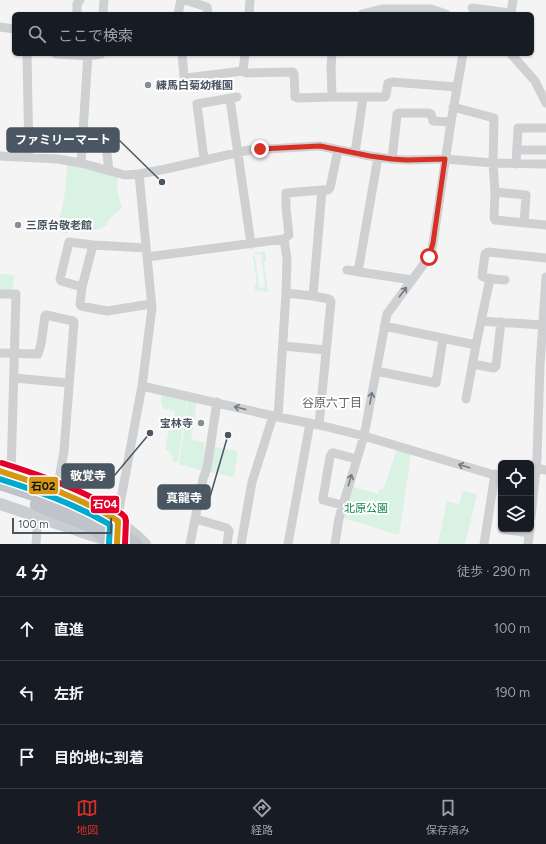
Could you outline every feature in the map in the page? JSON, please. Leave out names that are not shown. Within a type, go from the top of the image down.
[{"type":"highway","points":[[4,476],[96,518],[115,536]]},
{"type":"highway","points":[[0,492],[54,511],[135,544]]},
{"type":"main road","points":[[4,476],[57,490],[103,512],[115,536]]},
{"type":"main road","points":[[0,504],[38,518],[115,536]]},
{"type":"main road","points":[[115,536],[126,527],[145,544]]},
{"type":"street","points":[[77,12],[77,4],[80,0]]},
{"type":"street","points":[[104,0],[104,12]]},
{"type":"street","points":[[176,12],[181,0]]},
{"type":"street","points":[[185,0],[207,7],[208,12]]},
{"type":"street","points":[[249,12],[250,0]]},
{"type":"street","points":[[511,12],[513,0]]},
{"type":"street","points":[[472,7],[504,12]]},
{"type":"street","points":[[370,12],[382,9],[431,9],[440,12]]},
{"type":"street","points":[[0,27],[12,29]]},
{"type":"street","points":[[27,56],[29,157]]},
{"type":"street","points":[[81,163],[84,138],[88,56]]},
{"type":"street","points":[[182,56],[184,76],[186,78],[243,71],[246,73],[293,72],[296,98],[385,97],[388,83],[390,82],[457,87]]},
{"type":"street","points":[[243,71],[245,56]]},
{"type":"street","points":[[332,56],[332,97]]},
{"type":"street","points":[[335,544],[342,505],[364,436],[384,326],[388,313],[429,257],[432,250],[450,122],[463,56]]},
{"type":"street","points":[[513,56],[535,81],[546,103]]},
{"type":"street","points":[[204,159],[197,104],[234,98],[237,152],[251,244]]},
{"type":"street","points":[[355,153],[363,98]]},
{"type":"street","points":[[454,107],[494,118],[493,163],[495,220],[546,225]]},
{"type":"street","points":[[392,159],[397,114],[429,113],[431,114],[433,121],[450,122]]},
{"type":"street","points":[[516,164],[518,128],[546,128]]},
{"type":"street","points":[[84,138],[105,136],[109,171]]},
{"type":"street","points":[[0,156],[54,158],[81,163],[125,175],[166,169],[204,159],[249,150],[320,146],[392,159],[445,159],[493,163],[546,164]]},
{"type":"street","points":[[82,287],[61,281],[60,279],[68,243],[71,241],[146,252],[251,244],[284,239],[289,235],[286,193],[328,190],[330,188],[338,150]]},
{"type":"street","points":[[517,150],[546,150]]},
{"type":"street","points":[[358,272],[378,157]]},
{"type":"street","points":[[115,536],[142,386],[151,313],[139,174]]},
{"type":"street","points":[[312,296],[322,190]]},
{"type":"street","points":[[495,192],[526,195],[524,223]]},
{"type":"street","points":[[242,544],[252,482],[275,416],[283,346],[286,293],[287,259],[284,239]]},
{"type":"street","points":[[93,245],[82,287],[80,304],[82,306],[107,311],[151,304]]},
{"type":"street","points":[[505,280],[490,279],[482,276],[485,254],[488,252],[546,258]]},
{"type":"street","points":[[347,270],[412,280]]},
{"type":"street","points":[[534,481],[543,394],[540,364],[546,277]]},
{"type":"street","points":[[466,399],[490,279]]},
{"type":"street","points":[[286,293],[330,300],[326,350],[315,424],[288,544]]},
{"type":"street","points":[[0,294],[16,294],[14,378],[4,476]]},
{"type":"street","points":[[0,353],[38,354],[46,315],[73,322],[64,451],[57,490]]},
{"type":"street","points":[[481,321],[542,325]]},
{"type":"street","points":[[472,364],[494,368],[496,366],[501,322]]},
{"type":"street","points":[[384,326],[476,345]]},
{"type":"street","points":[[376,371],[436,383],[443,339]]},
{"type":"street","points":[[283,346],[326,350]]},
{"type":"street","points":[[14,378],[69,382]]},
{"type":"street","points":[[142,386],[364,436],[498,476],[484,544]]},
{"type":"street","points":[[190,544],[203,479],[207,468],[217,402]]},
{"type":"street","points":[[342,505],[323,500],[330,456],[334,453],[356,459]]},
{"type":"street","points":[[536,468],[546,470]]},
{"type":"street","points":[[36,544],[38,518]]},
{"type":"street","points":[[196,518],[227,528],[229,532],[227,544]]},
{"type":"street","points":[[487,527],[498,528]]},
{"type":"street","points":[[528,544],[530,532]]},
{"type":"green space","points":[[67,163],[118,176],[117,190],[122,208],[109,219],[107,225],[92,230],[84,224],[71,224],[67,234],[56,231],[63,205]]},
{"type":"green space","points":[[265,251],[266,261],[264,262],[268,292],[255,290],[254,284],[257,284],[253,256],[255,256],[259,288],[265,287],[261,254],[253,253]]},
{"type":"green space","points":[[0,274],[14,275],[13,289],[11,291],[0,291]]},
{"type":"green space","points":[[162,393],[187,399],[178,462],[172,461],[173,456],[169,455],[170,451],[165,450],[170,423],[173,424],[175,411],[162,408]]},
{"type":"green space","points":[[188,399],[197,401],[191,440],[205,442],[203,471],[179,464]]},
{"type":"green space","points":[[213,447],[238,451],[234,477],[210,472]]},
{"type":"green space","name":"北原公園","points":[[397,449],[411,453],[399,535],[343,518],[351,488],[354,487],[378,494],[380,489],[383,490]]},
{"type":"green space","points":[[463,491],[477,494],[465,544],[438,544],[447,501],[459,504]]},
{"type":"transit line","name":"石04","points":[[2,463],[64,485],[93,498],[122,514],[126,521],[125,544]]},
{"type":"transit line","name":"石02","points":[[0,471],[75,498],[118,521],[117,544]]},
{"type":"transit line","points":[[0,479],[55,498],[81,509],[107,523],[110,525],[109,544]]},
{"type":"place","name":"練馬白菊幼稚園","points":[[148,85]]},
{"type":"place","name":"ファミリーマート","points":[[162,182]]},
{"type":"place","name":"三原台敬老館","points":[[18,225]]},
{"type":"place","name":"宝林寺","points":[[201,423]]},
{"type":"place","name":"敬覚寺","points":[[150,433]]},
{"type":"place","name":"真龍寺","points":[[228,435]]},
{"type":"district","name":"谷原六丁目","points":[[332,403]]},
{"type":"route","points":[[260,149],[320,146],[392,159],[445,159],[432,250],[429,257]]}]
